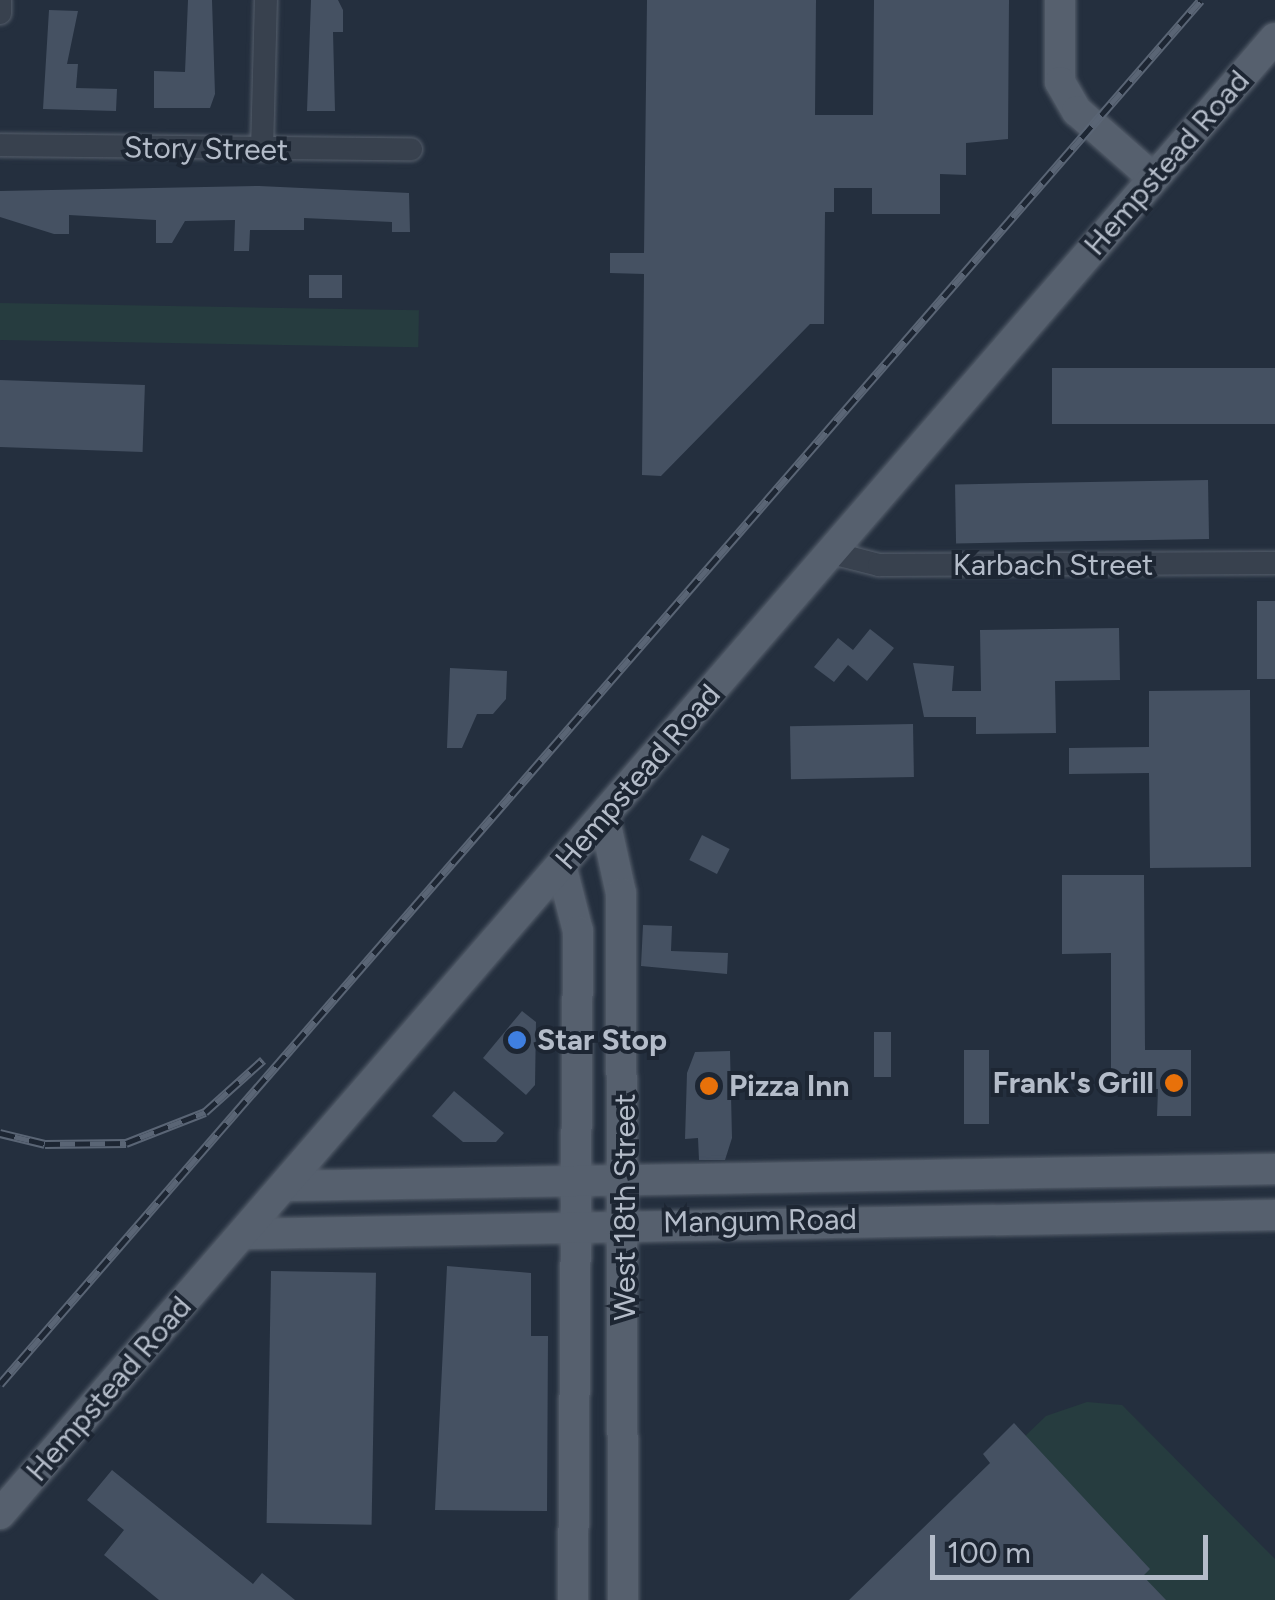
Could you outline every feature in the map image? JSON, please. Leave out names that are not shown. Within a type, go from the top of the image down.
[{"type":"main road","points":[[1060,0],[1060,82],[1077,111],[1153,178]]},
{"type":"main road","name":"Hempstead Road","points":[[0,1514],[1275,38]]},
{"type":"main road","name":"West 18th Street","points":[[604,816],[621,886],[627,1176],[623,1600]]},
{"type":"main road","name":"West 18th Street","points":[[562,865],[578,930],[573,1600]]},
{"type":"main road","points":[[578,1018],[624,1012]]},
{"type":"main road","name":"Mangum Road","points":[[285,1186],[627,1176],[1275,1169]]},
{"type":"main road","points":[[932,1175],[932,1219]]},
{"type":"main road","name":"Mangum Road","points":[[244,1234],[626,1222],[1275,1215]]},
{"type":"main road","points":[[574,1549],[624,1547]]},
{"type":"street","points":[[0,0],[0,13]]},
{"type":"street","points":[[262,150],[266,0]]},
{"type":"street","name":"Story Street","points":[[0,145],[262,150],[412,148]]},
{"type":"street","name":"Karbach Street","points":[[832,554],[879,565],[1275,564]]},
{"type":"green space","points":[[0,303],[419,310],[418,347],[0,340]]},
{"type":"green space","points":[[1087,1402],[1122,1405],[1275,1559],[1275,1600],[854,1600],[1046,1416]]},
{"type":"building","points":[[188,0],[212,0],[215,94],[210,108],[154,108],[154,71],[185,72]]},
{"type":"building","points":[[311,0],[338,0],[343,10],[343,32],[333,32],[335,111],[307,111]]},
{"type":"building","points":[[647,0],[816,0],[815,115],[873,115],[874,0],[1009,0],[1008,139],[966,143],[966,175],[940,174],[940,214],[872,214],[872,188],[834,188],[834,212],[825,212],[824,324],[810,324],[661,476],[642,475],[644,274],[610,273],[610,253],[644,253]]},
{"type":"building","points":[[49,10],[78,11],[67,64],[78,64],[76,88],[117,89],[116,111],[43,109]]},
{"type":"building","points":[[259,186],[409,193],[410,232],[392,232],[392,222],[304,218],[304,230],[250,230],[249,251],[234,251],[235,220],[185,221],[172,243],[156,243],[156,220],[69,215],[69,234],[54,234],[0,217],[0,191]]},
{"type":"building","points":[[309,275],[342,275],[342,298],[309,298]]},
{"type":"building","points":[[1052,368],[1275,368],[1275,424],[1052,424]]},
{"type":"building","points":[[0,380],[145,385],[143,452],[0,447]]},
{"type":"building","points":[[1208,480],[1209,539],[956,543],[955,484]]},
{"type":"building","points":[[1257,601],[1275,601],[1275,679],[1257,679]]},
{"type":"building","points":[[1119,628],[1120,680],[1055,681],[1056,733],[976,734],[976,717],[924,717],[913,663],[954,666],[952,691],[981,691],[980,630]]},
{"type":"building","points":[[870,629],[894,648],[867,681],[848,665],[834,682],[814,667],[838,638],[853,650]]},
{"type":"building","points":[[450,668],[507,671],[506,699],[493,714],[477,714],[462,748],[447,748]]},
{"type":"building","points":[[1250,690],[1251,867],[1150,868],[1149,773],[1069,774],[1069,748],[1149,747],[1149,691]]},
{"type":"building","points":[[913,724],[914,777],[791,779],[790,726]]},
{"type":"building","points":[[702,835],[730,849],[717,874],[689,860]]},
{"type":"building","points":[[1062,875],[1144,875],[1145,1050],[1191,1050],[1191,1116],[1157,1116],[1158,1089],[1111,1089],[1111,953],[1062,954]]},
{"type":"building","points":[[643,925],[672,926],[671,951],[728,953],[727,974],[641,966]]},
{"type":"building","name":"Star Stop","points":[[522,1011],[536,1022],[535,1085],[526,1095],[483,1058]]},
{"type":"building","points":[[874,1032],[891,1032],[891,1077],[874,1077]]},
{"type":"building","points":[[964,1050],[989,1050],[989,1124],[964,1124]]},
{"type":"building","name":"Pizza Inn","points":[[730,1051],[732,1138],[725,1160],[699,1160],[698,1138],[685,1139],[687,1073],[695,1052]]},
{"type":"building","points":[[454,1091],[504,1133],[496,1142],[463,1142],[432,1116]]},
{"type":"building","points":[[447,1266],[531,1273],[531,1336],[548,1336],[547,1511],[435,1510]]},
{"type":"building","points":[[271,1271],[376,1273],[372,1525],[267,1523]]},
{"type":"building","points":[[1014,1423],[1150,1569],[1143,1576],[1166,1600],[849,1600],[990,1463],[983,1454]]},
{"type":"building","points":[[112,1470],[253,1584],[262,1573],[295,1600],[159,1600],[104,1555],[124,1530],[87,1500]]},
{"type":"railway","points":[[0,1384],[1201,0]]},
{"type":"railway","points":[[0,1133],[45,1144],[126,1143],[205,1112],[263,1060]]},
{"type":"place","name":"Star Stop","points":[[517,1040]]},
{"type":"place","name":"Frank's Grill","points":[[1174,1083]]},
{"type":"place","name":"Pizza Inn","points":[[709,1086]]}]
